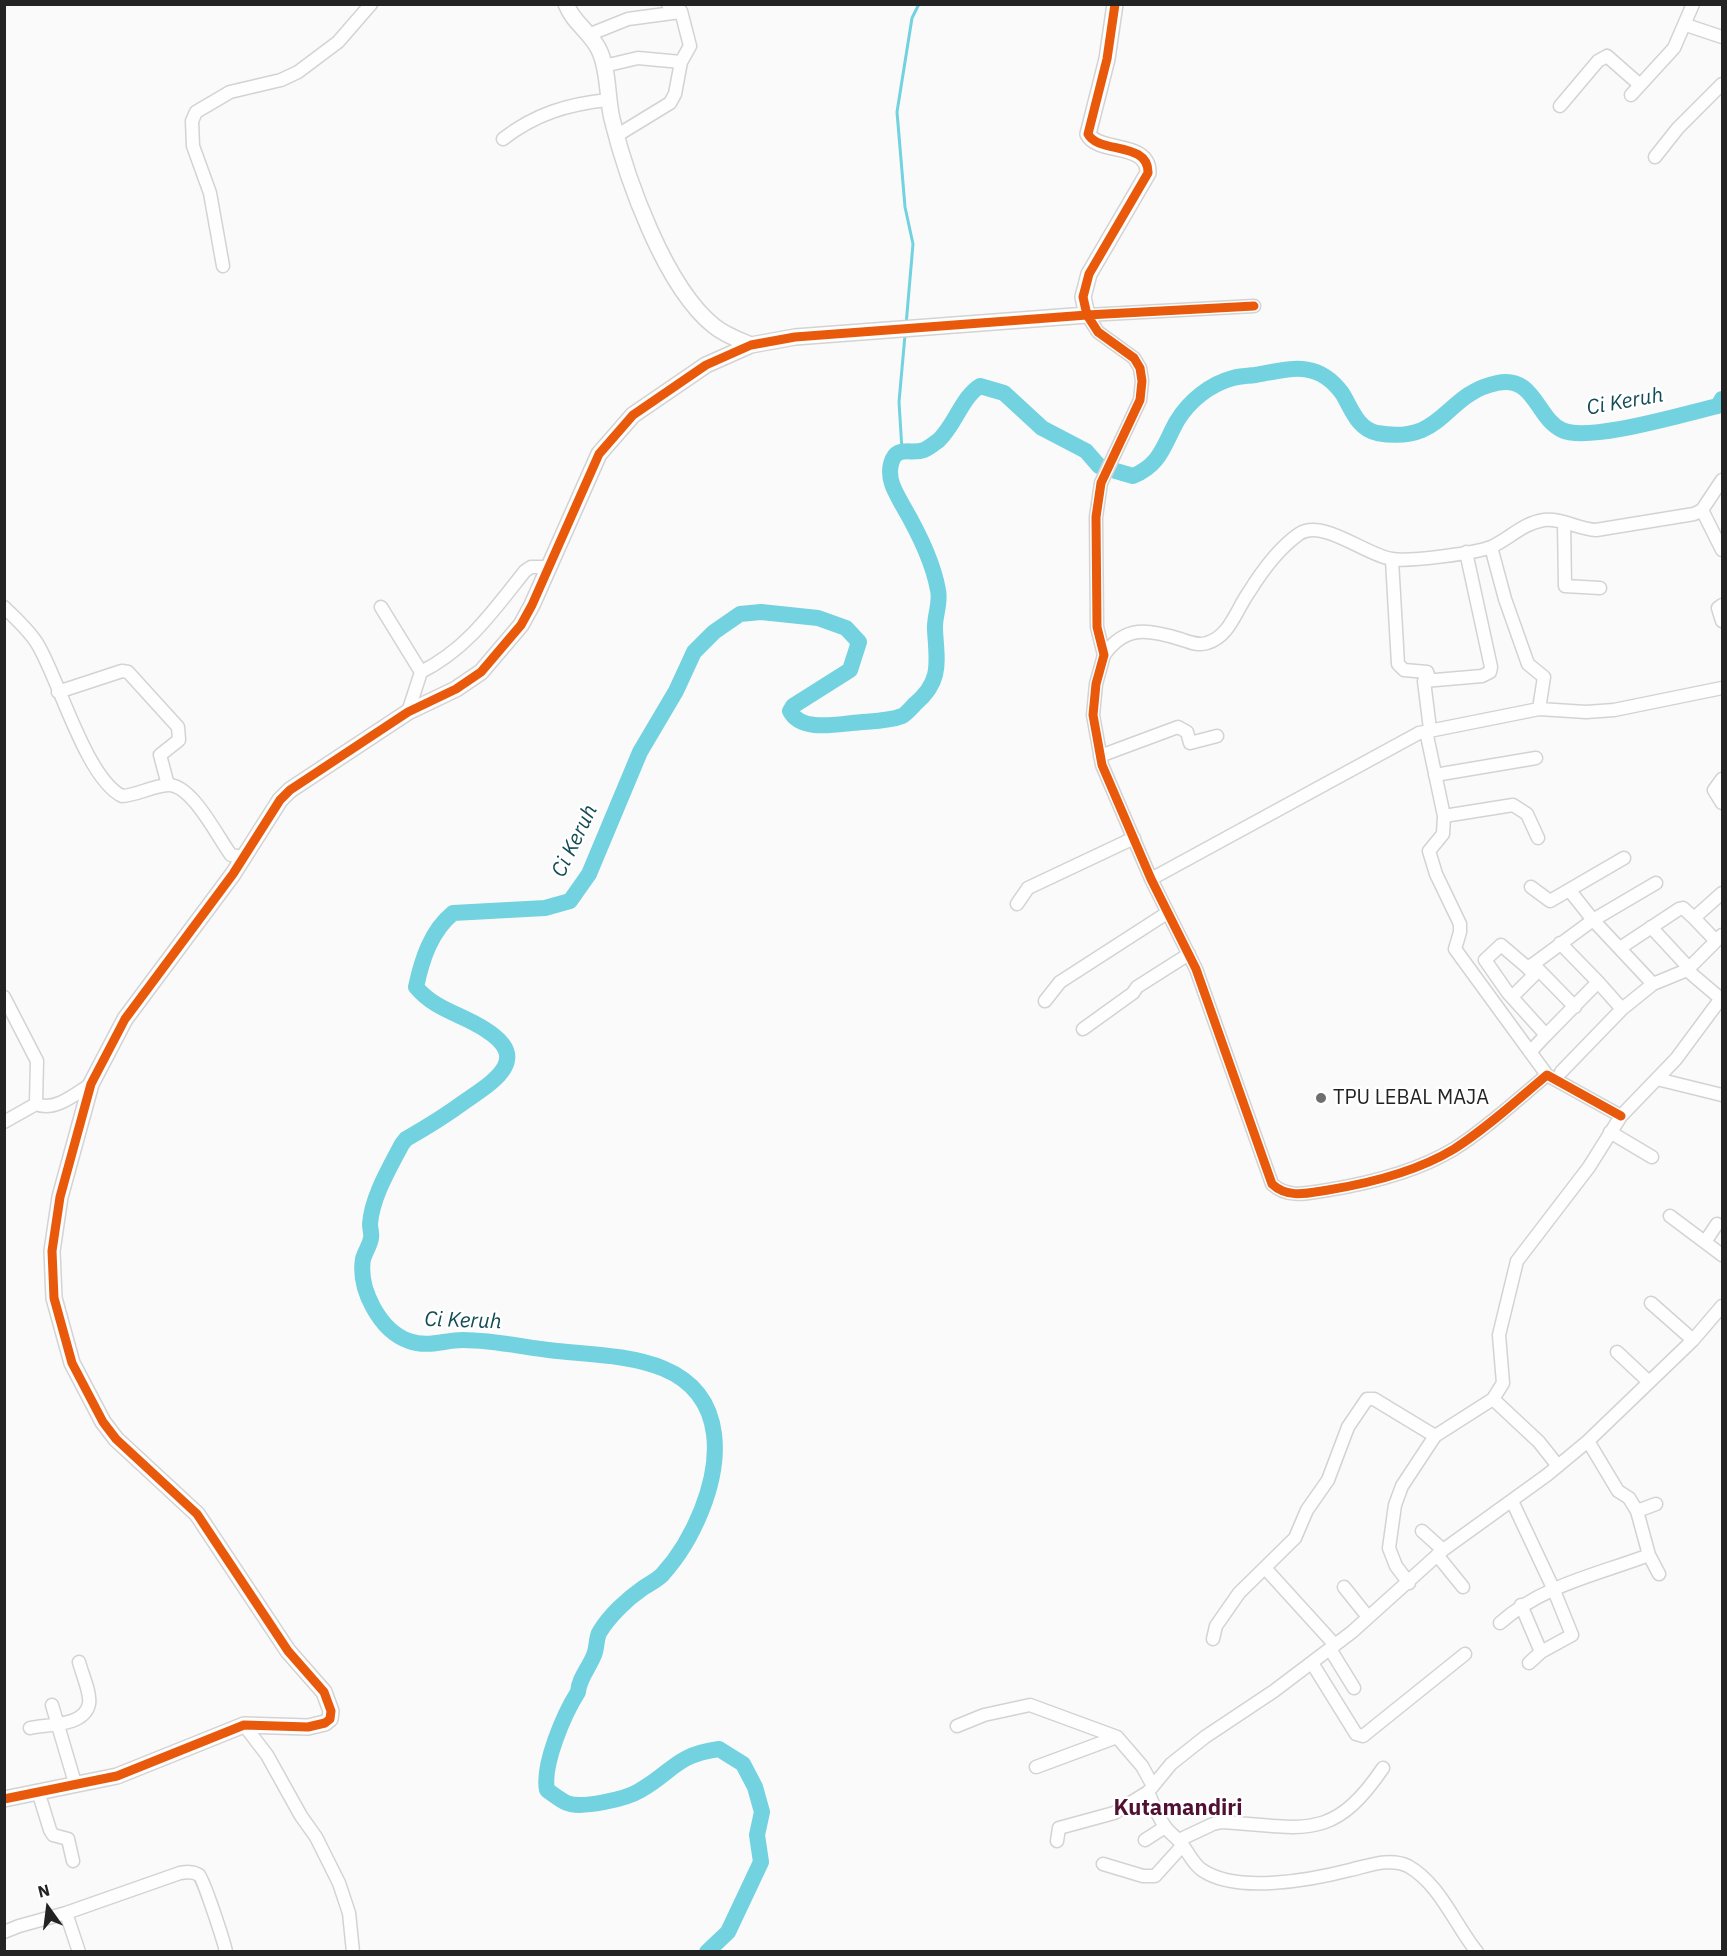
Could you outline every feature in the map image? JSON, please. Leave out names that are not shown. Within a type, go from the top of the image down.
[{"type":"street","points":[[223,266],[210,193],[193,146],[192,121],[196,112],[230,92],[281,80],[298,72],[338,42],[371,4]]},
{"type":"street","points":[[566,4],[569,13],[600,50],[616,136],[642,210],[681,289],[714,326],[751,345]]},
{"type":"street","points":[[616,136],[670,103],[675,94],[681,62],[690,46],[681,11],[668,4]]},
{"type":"street","points":[[1104,655],[1099,640],[1097,609],[1096,516],[1101,483],[1120,447],[1140,400],[1140,369],[1134,358],[1098,333],[1087,315],[1083,297],[1089,274],[1148,173],[1148,165],[1141,157],[1121,147],[1094,140],[1088,134],[1107,59],[1115,4]]},
{"type":"street","points":[[1560,106],[1594,66],[1607,56],[1636,90],[1674,48],[1686,25],[1693,4]]},
{"type":"street","points":[[588,35],[628,20],[681,11]]},
{"type":"street","points":[[1686,25],[1722,38]]},
{"type":"street","points":[[604,66],[638,58],[681,62]]},
{"type":"street","points":[[1655,157],[1722,84]]},
{"type":"street","points":[[503,139],[544,113],[578,103],[608,100]]},
{"type":"street","points":[[4,1799],[123,1774],[244,1725],[309,1727],[325,1723],[330,1719],[331,1711],[324,1692],[288,1651],[197,1514],[116,1439],[103,1422],[72,1363],[54,1298],[52,1251],[60,1197],[91,1084],[125,1019],[156,975],[190,935],[280,800],[290,790],[408,712],[456,689],[481,672],[521,625],[599,454],[618,430],[640,409],[679,382],[724,356],[751,345],[839,332],[1254,306]]},
{"type":"street","points":[[1547,1075],[1453,1149],[1423,1165],[1367,1184],[1304,1193],[1279,1191],[1272,1184],[1189,954],[1151,879],[1100,756],[1093,715],[1096,684],[1104,655],[1120,636],[1129,633],[1151,632],[1197,644],[1212,641],[1235,618],[1247,594],[1267,566],[1306,531],[1320,529],[1392,560],[1466,552],[1491,547],[1521,528],[1542,520],[1564,522],[1584,529],[1596,530],[1678,518],[1702,510],[1722,480]]},
{"type":"street","points":[[1702,510],[1722,550]]},
{"type":"street","points":[[1564,522],[1565,586],[1600,588]]},
{"type":"street","points":[[1491,547],[1505,598],[1528,664],[1544,677],[1539,709]]},
{"type":"street","points":[[1466,552],[1491,667],[1490,672],[1482,676],[1430,680],[1423,683],[1435,776],[1444,816],[1443,834],[1429,851],[1436,874],[1460,924],[1455,949],[1547,1075],[1621,1116]]},
{"type":"street","points":[[1392,560],[1398,664],[1404,670],[1427,672],[1430,680]]},
{"type":"street","points":[[408,712],[421,672],[438,663],[478,632],[525,571],[531,567],[548,567]]},
{"type":"street","points":[[1722,605],[1718,609],[1722,621]]},
{"type":"street","points":[[4,607],[38,643],[64,710],[98,769],[116,792],[122,796],[134,795],[168,785],[186,794],[231,855],[242,857]]},
{"type":"street","points":[[381,608],[421,672]]},
{"type":"street","points":[[58,692],[122,671],[128,672],[178,727],[179,740],[160,755],[168,785]]},
{"type":"street","points":[[1151,879],[1396,744],[1428,730],[1539,709],[1587,712],[1614,710],[1721,691]]},
{"type":"street","points":[[1100,756],[1178,727],[1186,732],[1190,743],[1217,736]]},
{"type":"street","points":[[1435,776],[1536,758]]},
{"type":"street","points":[[1722,779],[1714,790],[1722,803]]},
{"type":"street","points":[[1444,816],[1513,805],[1527,814],[1539,838]]},
{"type":"street","points":[[1017,904],[1028,888],[1134,838]]},
{"type":"street","points":[[1531,887],[1550,901],[1624,858]]},
{"type":"street","points":[[1512,997],[1560,943],[1593,920],[1656,883]]},
{"type":"street","points":[[1570,891],[1593,920],[1653,984]]},
{"type":"street","points":[[1694,918],[1722,893]]},
{"type":"street","points":[[1561,1072],[1622,1009],[1653,984],[1688,969],[1719,938],[1683,908],[1620,948]]},
{"type":"street","points":[[1045,1001],[1060,982],[1167,913]]},
{"type":"street","points":[[1409,1583],[1392,1559],[1389,1548],[1395,1504],[1412,1470],[1435,1436],[1493,1399],[1503,1383],[1500,1335],[1516,1260],[1589,1167],[1621,1116],[1657,1079],[1722,998],[1688,969],[1651,927]]},
{"type":"street","points":[[1560,943],[1622,1009]]},
{"type":"street","points":[[1546,1035],[1512,997],[1486,963],[1486,958],[1501,945],[1534,970],[1575,1007]]},
{"type":"street","points":[[1083,1029],[1133,993],[1137,987],[1189,954]]},
{"type":"street","points":[[1530,1052],[1598,982]]},
{"type":"street","points":[[4,998],[37,1061],[36,1104]]},
{"type":"street","points":[[1657,1079],[1722,1095]]},
{"type":"street","points":[[4,1122],[36,1104],[49,1107],[91,1084]]},
{"type":"street","points":[[1610,1132],[1652,1156]]},
{"type":"street","points":[[1671,1216],[1722,1255]]},
{"type":"street","points":[[1705,1242],[1717,1224]]},
{"type":"street","points":[[1651,1303],[1693,1340]]},
{"type":"street","points":[[1056,1841],[1059,1828],[1114,1813],[1151,1789],[1171,1764],[1205,1737],[1312,1663],[1409,1583],[1440,1553],[1558,1466],[1588,1441],[1693,1340],[1722,1306]]},
{"type":"street","points":[[1617,1352],[1649,1382]]},
{"type":"street","points":[[1213,1639],[1216,1626],[1239,1593],[1295,1538],[1307,1510],[1328,1480],[1348,1427],[1367,1399],[1374,1399],[1435,1436]]},
{"type":"street","points":[[1493,1399],[1539,1442],[1558,1466]]},
{"type":"street","points":[[1588,1441],[1618,1491],[1629,1498],[1637,1511],[1649,1555],[1659,1574]]},
{"type":"street","points":[[1512,1501],[1553,1588],[1572,1635],[1541,1652],[1529,1663]]},
{"type":"street","points":[[1637,1511],[1656,1504]]},
{"type":"street","points":[[1422,1531],[1463,1587]]},
{"type":"street","points":[[1500,1623],[1521,1605],[1553,1588],[1649,1555]]},
{"type":"street","points":[[1265,1568],[1332,1647],[1354,1688]]},
{"type":"street","points":[[1344,1587],[1368,1617]]},
{"type":"street","points":[[1521,1605],[1541,1652]]},
{"type":"street","points":[[1312,1663],[1356,1734],[1361,1737],[1370,1733],[1465,1654]]},
{"type":"street","points":[[30,1728],[76,1719],[89,1705],[79,1662]]},
{"type":"street","points":[[52,1705],[75,1783]]},
{"type":"street","points":[[957,1726],[984,1715],[1030,1705],[1117,1737],[1142,1766],[1165,1827],[1181,1843],[1195,1865],[1204,1871],[1217,1878],[1250,1883],[1327,1876],[1385,1862],[1406,1865],[1438,1896],[1476,1952]]},
{"type":"street","points":[[244,1725],[267,1755],[301,1816],[316,1837],[339,1883],[349,1913],[353,1952]]},
{"type":"street","points":[[1036,1767],[1117,1737]]},
{"type":"street","points":[[1103,1864],[1143,1876],[1155,1876],[1181,1843],[1206,1826],[1222,1822],[1309,1827],[1339,1818],[1365,1795],[1383,1768]]},
{"type":"street","points":[[38,1791],[50,1830],[53,1835],[68,1839],[73,1861]]},
{"type":"street","points":[[1145,1840],[1165,1827]]},
{"type":"street","points":[[4,1932],[180,1873],[191,1872],[199,1875],[205,1883],[210,1908],[226,1952]]},
{"type":"street","points":[[66,1913],[80,1952]]},
{"type":"waterway","points":[[906,325],[913,244],[905,207],[897,112],[912,18],[919,4]]},
{"type":"waterway","points":[[902,450],[899,402],[905,335]]},
{"type":"waterway","name":"Ci Keruh","points":[[707,1952],[728,1932],[761,1862],[757,1835],[762,1812],[755,1787],[743,1764],[719,1749],[704,1752],[683,1760],[633,1794],[614,1800],[582,1805],[567,1803],[557,1797],[547,1790],[546,1780],[555,1740],[594,1655],[599,1633],[625,1603],[662,1575],[694,1528],[713,1471],[714,1434],[707,1408],[694,1389],[676,1375],[654,1365],[630,1359],[487,1341],[456,1340],[429,1344],[409,1341],[398,1336],[380,1319],[373,1308],[364,1283],[363,1259],[371,1238],[371,1214],[382,1183],[402,1144],[406,1139],[443,1117],[485,1087],[503,1070],[507,1061],[506,1051],[500,1041],[486,1030],[432,1001],[416,987],[421,966],[433,937],[453,913],[545,908],[570,901],[589,874],[640,752],[676,691],[694,652],[714,632],[740,614],[761,612],[818,618],[846,628],[859,642],[850,670],[793,706],[790,711],[801,722],[827,725],[896,718],[904,715],[924,696],[936,671],[935,625],[939,600],[938,590],[924,546],[893,486],[890,475],[891,464],[896,454],[904,451],[924,450],[939,440],[950,427],[968,397],[980,386],[1004,393],[1042,428],[1086,451],[1099,466],[1133,476],[1156,460],[1177,421],[1201,394],[1216,384],[1233,378],[1280,370],[1302,369],[1323,375],[1342,393],[1355,417],[1364,427],[1377,433],[1399,435],[1417,432],[1431,425],[1465,397],[1497,383],[1510,382],[1520,385],[1553,424],[1562,430],[1575,433],[1615,430],[1662,420],[1718,406],[1722,399]]},
{"type":"cycle path","points":[[4,1799],[117,1776],[244,1725],[308,1727],[325,1723],[330,1719],[331,1711],[324,1692],[288,1651],[197,1514],[116,1439],[103,1422],[72,1363],[54,1298],[52,1251],[60,1197],[91,1084],[125,1019],[233,874],[280,800],[290,790],[408,712],[456,689],[481,672],[521,625],[599,454],[633,415],[706,365],[751,345],[795,337],[1087,315],[1083,297],[1089,274],[1148,173],[1146,163],[1140,156],[1102,144],[1093,140],[1088,134],[1107,59],[1115,4]]},
{"type":"cycle path","points":[[1254,306],[1087,315],[1098,332],[1134,358],[1140,368],[1142,381],[1140,400],[1101,483],[1096,517],[1097,627],[1104,655],[1096,684],[1093,715],[1102,765],[1151,879],[1196,969],[1272,1184],[1285,1192],[1298,1194],[1377,1180],[1409,1170],[1439,1157],[1466,1141],[1502,1114],[1547,1075],[1621,1116]]},
{"type":"place","name":"TPU LEBAL MAJA","points":[[1321,1098]]},
{"type":"district","name":"Kutamandiri","points":[[1178,1809]]}]
